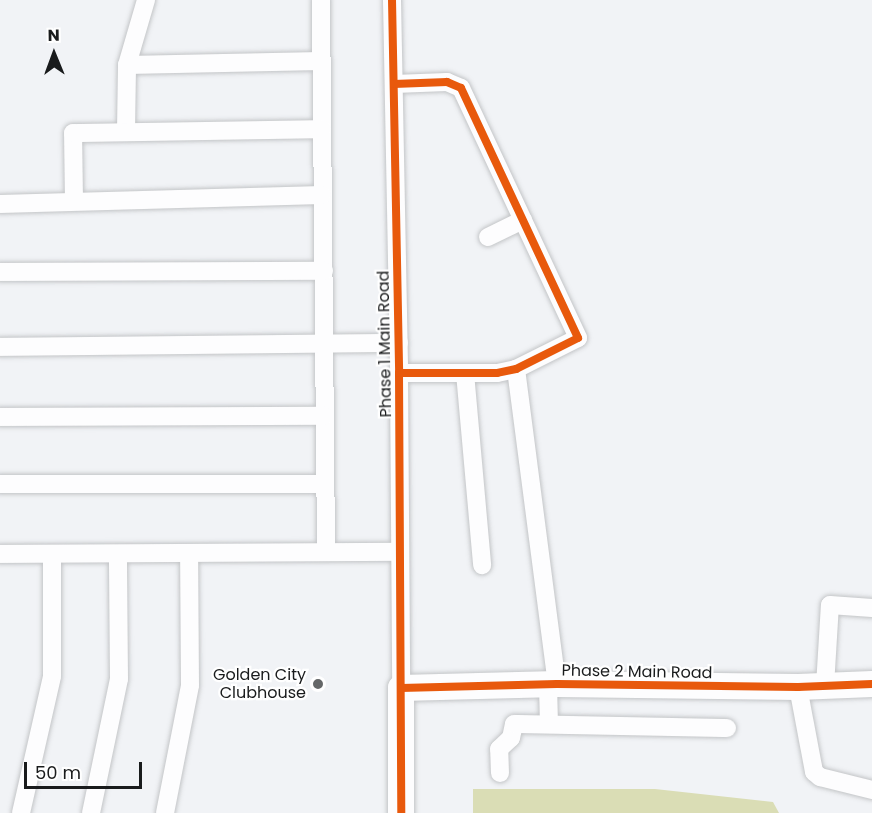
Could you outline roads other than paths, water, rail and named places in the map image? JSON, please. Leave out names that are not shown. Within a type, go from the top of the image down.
[{"type":"street","points":[[126,131],[127,65],[146,0]]},
{"type":"street","points":[[321,0],[326,552]]},
{"type":"street","name":"Phase 1 Main Road","points":[[392,0],[399,343],[401,688]]},
{"type":"street","points":[[127,65],[321,61]]},
{"type":"street","points":[[394,84],[447,82],[461,88],[578,338],[516,369],[497,373],[399,373]]},
{"type":"street","points":[[74,201],[73,133],[322,129]]},
{"type":"street","points":[[0,204],[322,195]]},
{"type":"street","points":[[488,237],[523,220]]},
{"type":"street","points":[[0,272],[324,271]]},
{"type":"street","points":[[0,347],[399,343]]},
{"type":"street","points":[[516,369],[553,684],[549,724]]},
{"type":"street","points":[[465,373],[482,564]]},
{"type":"street","points":[[0,417],[324,416]]},
{"type":"street","points":[[0,484],[324,484]]},
{"type":"street","points":[[0,555],[399,552]]},
{"type":"street","points":[[165,813],[190,685],[189,553]]},
{"type":"street","points":[[21,813],[52,676],[52,554]]},
{"type":"street","points":[[91,813],[119,679],[118,554]]},
{"type":"street","points":[[825,686],[830,605],[872,608]]},
{"type":"street","name":"Phase 2 Main Road","points":[[401,688],[553,684],[798,687],[872,684]]},
{"type":"street","points":[[798,687],[814,772],[820,777],[872,789]]},
{"type":"street","points":[[401,688],[401,813]]},
{"type":"street","points":[[500,773],[499,748],[511,738],[514,724],[727,728]]},
{"type":"place","name":"Golden City Clubhouse","points":[[318,684]]}]
